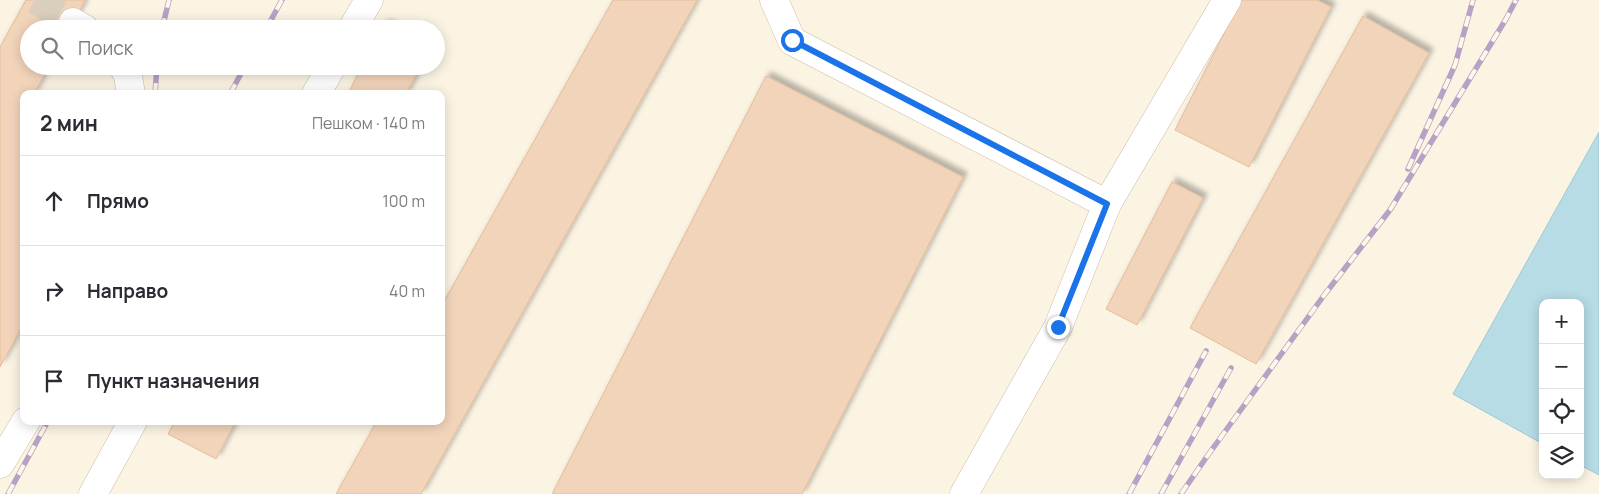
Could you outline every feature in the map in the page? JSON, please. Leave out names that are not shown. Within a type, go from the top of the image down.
[{"type":"lane","points":[[357,20],[368,0]]},
{"type":"lane","points":[[774,0],[792,40],[1107,204]]},
{"type":"lane","points":[[964,494],[1058,327],[1107,204],[1226,0]]},
{"type":"lane","points":[[128,75],[130,90]]},
{"type":"lane","points":[[318,90],[327,75]]},
{"type":"lane","points":[[0,464],[24,425]]},
{"type":"lane","points":[[93,494],[131,425]]},
{"type":"water","points":[[1599,132],[1599,475],[1584,467],[1584,299],[1539,299],[1539,442],[1453,394]]},
{"type":"building","points":[[26,0],[85,0],[75,20],[20,20],[20,75],[44,75],[36,90],[20,90],[20,330],[0,367],[0,47]]},
{"type":"building","points":[[613,0],[697,0],[421,494],[336,494],[375,425],[445,425],[445,300]]},
{"type":"building","points":[[1241,0],[1317,0],[1331,7],[1249,167],[1175,130]]},
{"type":"building","points":[[1363,16],[1429,53],[1256,364],[1190,328]]},
{"type":"building","points":[[358,75],[416,75],[408,90],[350,90]]},
{"type":"building","points":[[766,76],[963,177],[802,494],[552,494]]},
{"type":"building","points":[[1172,182],[1203,198],[1137,325],[1106,309]]},
{"type":"building","points":[[173,425],[234,425],[216,459],[168,434]]},
{"type":"tunnel","points":[[35,0],[70,20]]},
{"type":"railway","points":[[164,20],[169,0]]},
{"type":"railway","points":[[271,20],[282,0]]},
{"type":"railway","points":[[1408,169],[1455,65],[1473,0]]},
{"type":"railway","points":[[1181,494],[1325,294],[1390,210],[1516,0]]},
{"type":"railway","points":[[155,90],[156,75]]},
{"type":"railway","points":[[232,90],[240,75]]},
{"type":"railway","points":[[1129,494],[1206,351]]},
{"type":"railway","points":[[1161,494],[1231,368]]},
{"type":"railway","points":[[8,494],[46,425]]},
{"type":"route","points":[[792,40],[1107,204],[1058,327]]}]
